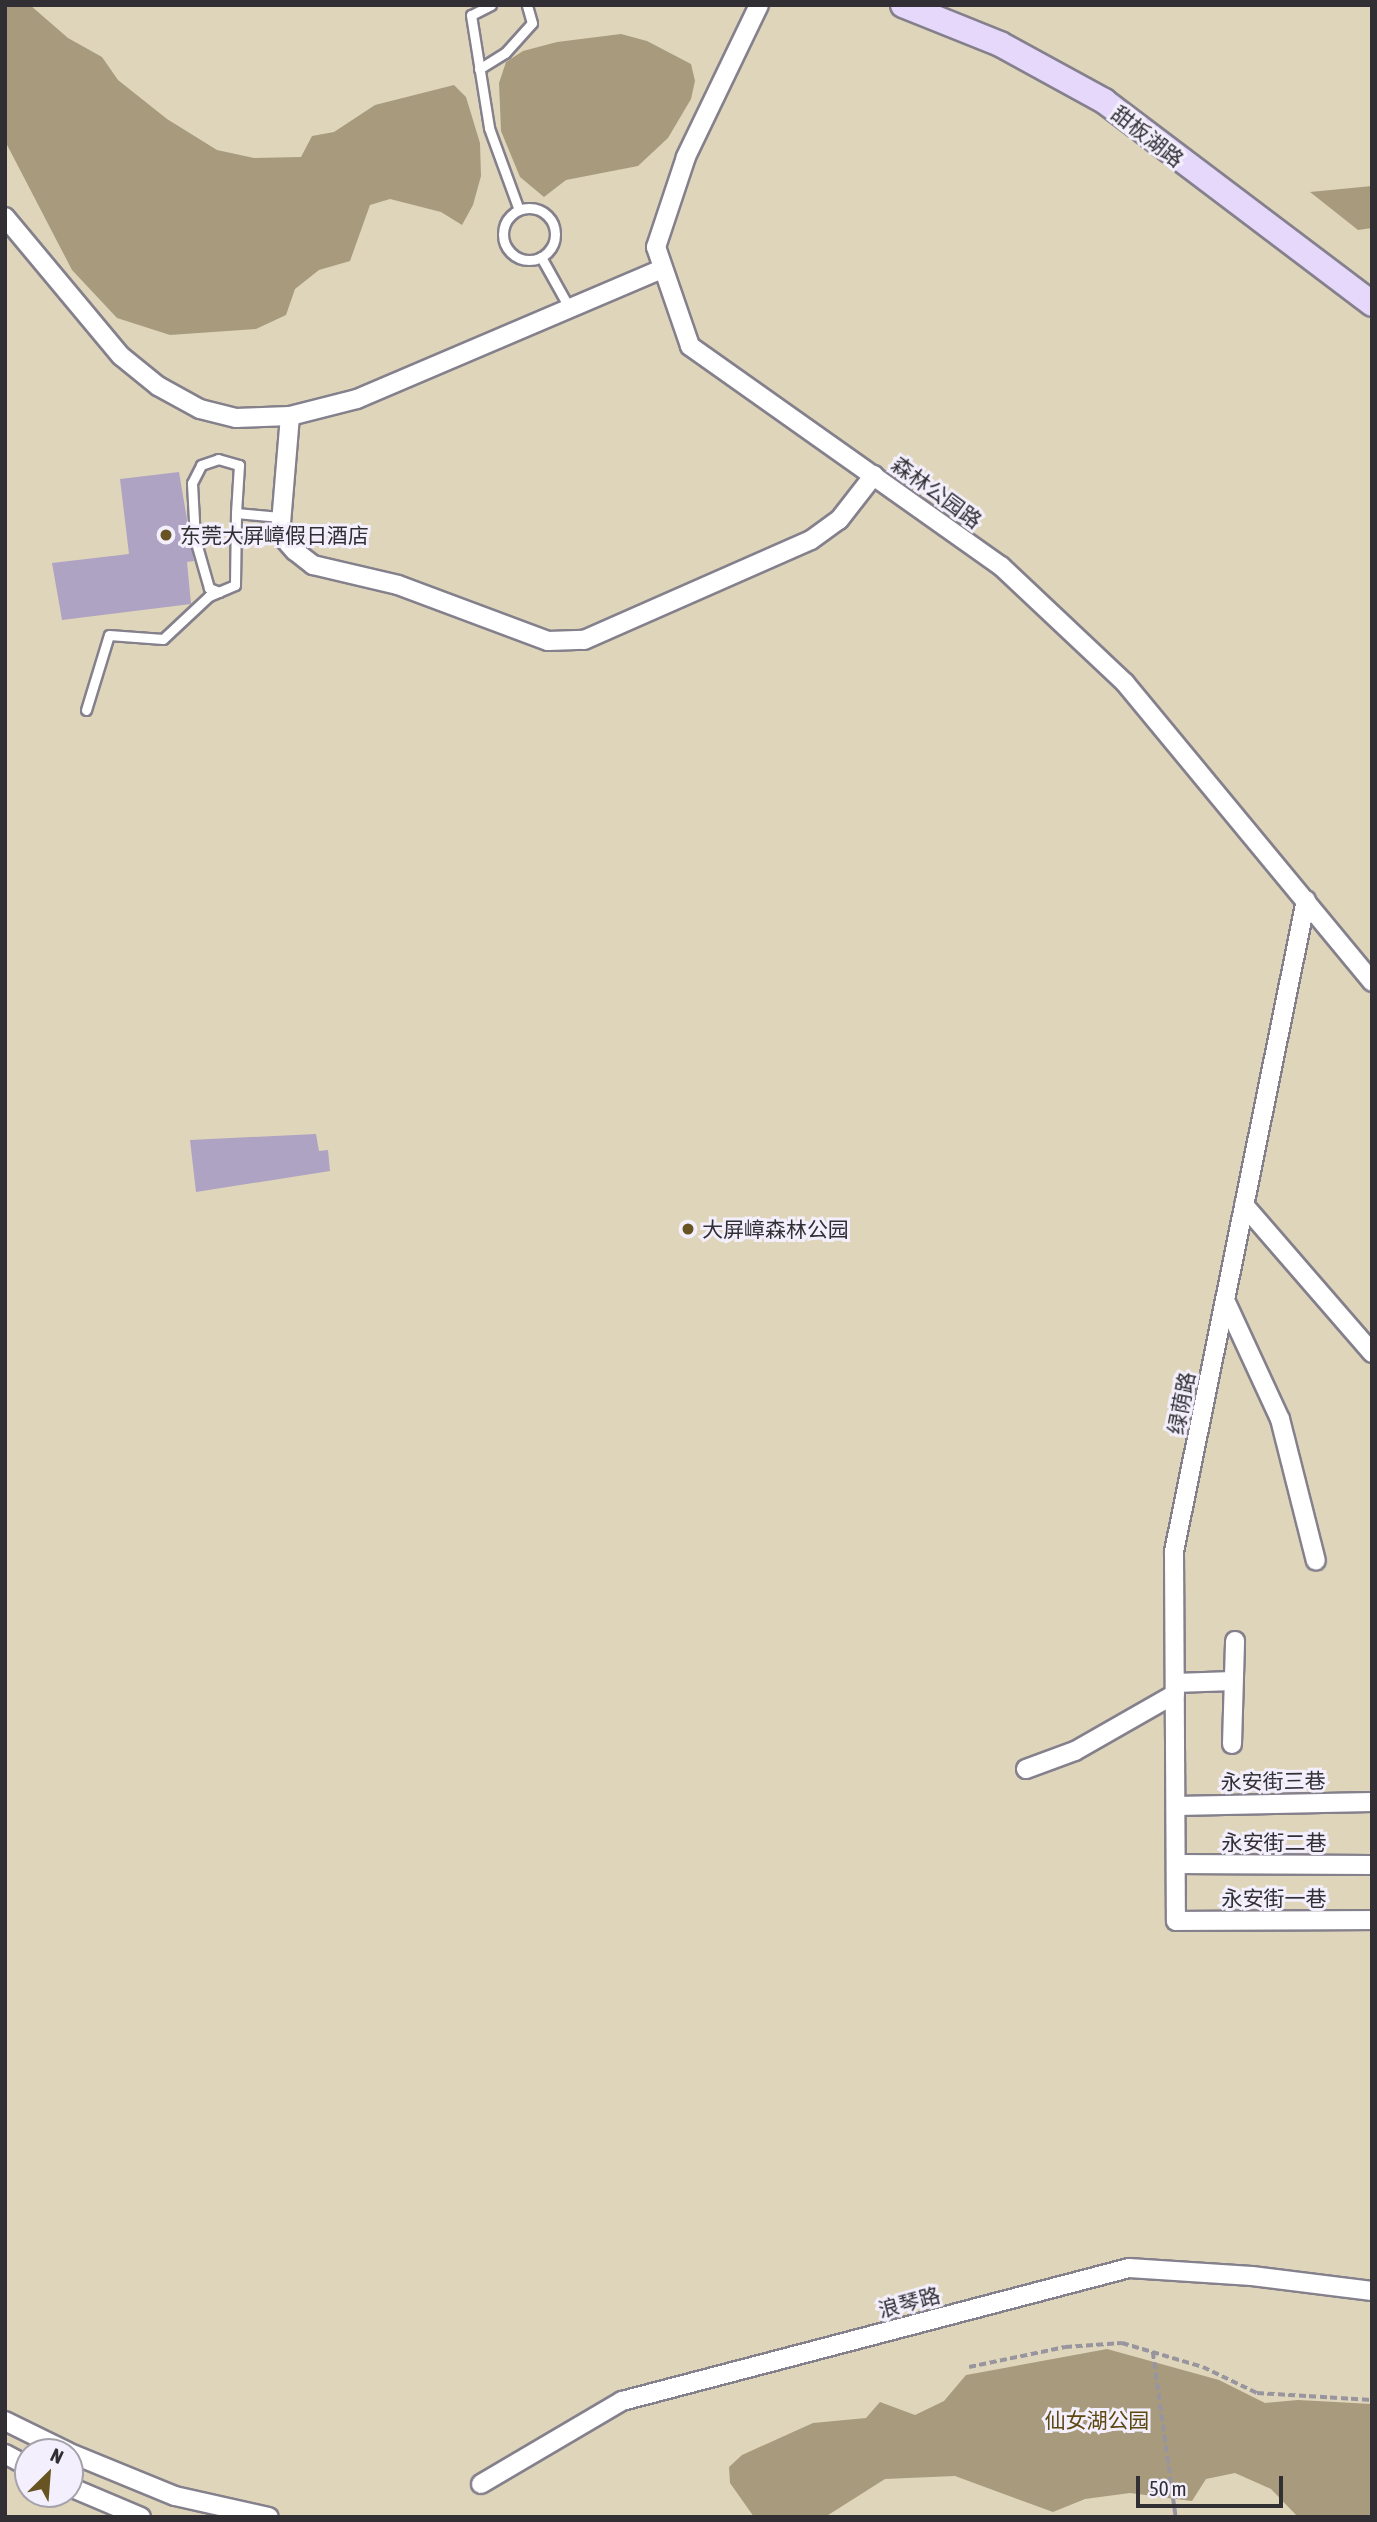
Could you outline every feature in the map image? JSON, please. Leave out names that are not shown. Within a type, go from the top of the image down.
[{"type":"street","name":"森林公园路","points":[[758,5],[686,157],[656,247],[690,346],[1001,566],[1125,683],[1372,982]]},
{"type":"street","name":"甜板湖路","points":[[903,5],[1000,44],[1104,102],[1372,304]]},
{"type":"street","points":[[5,217],[121,356],[158,386],[200,409],[236,418],[290,416],[357,399],[662,270]]},
{"type":"street","points":[[290,416],[280,534],[313,565],[398,585],[548,640],[584,640],[811,540],[839,520],[874,475]]},
{"type":"street","name":"绿荫路","points":[[1176,1921],[1174,1552],[1306,900]]},
{"type":"street","points":[[1244,1205],[1372,1353]]},
{"type":"street","points":[[1225,1300],[1280,1419],[1316,1561]]},
{"type":"street","points":[[1232,1744],[1235,1641]]},
{"type":"street","points":[[1026,1769],[1075,1751],[1175,1688],[1233,1681]]},
{"type":"street","name":"永安街三巷","points":[[1176,1805],[1372,1802]]},
{"type":"street","name":"永安街二巷","points":[[1176,1864],[1372,1865]]},
{"type":"street","name":"永安街一巷","points":[[1176,1921],[1372,1920]]},
{"type":"street","name":"浪琴路","points":[[481,2484],[622,2401],[1129,2268],[1238,2275],[1372,2291]]},
{"type":"street","points":[[5,2421],[40,2438]]},
{"type":"street","points":[[84,2458],[175,2496],[269,2517]]},
{"type":"street","points":[[84,2493],[141,2517]]},
{"type":"lane","points":[[491,5],[471,15],[489,128],[519,210]]},
{"type":"lane","points":[[479,69],[505,53],[532,23],[527,5]]},
{"type":"lane","points":[[519,210],[542,211],[554,224],[554,242],[541,257],[520,257],[507,246],[504,228],[519,210]]},
{"type":"lane","points":[[541,257],[570,309]]},
{"type":"lane","points":[[86,710],[109,635],[163,639],[219,592],[235,585],[239,465],[218,459],[201,465],[192,483],[195,539],[209,588],[219,592]]},
{"type":"lane","points":[[236,513],[280,517]]},
{"type":"path","points":[[969,2367],[1065,2347],[1122,2343],[1203,2367],[1257,2393],[1372,2400]]},
{"type":"path","points":[[1153,2352],[1176,2517]]},
{"type":"green space","name":"大屏嶂森林公园","points":[[5,5],[1372,5],[1372,2517],[5,2517]]},
{"type":"shaded area","points":[[5,5],[30,5],[68,38],[102,57],[118,80],[167,119],[217,150],[254,158],[301,157],[312,136],[334,132],[375,105],[454,85],[466,97],[480,143],[481,176],[473,205],[462,225],[441,212],[390,199],[370,205],[350,261],[319,270],[295,289],[286,315],[256,329],[170,335],[117,318],[72,270],[5,141]]},
{"type":"shaded area","points":[[621,34],[647,41],[691,64],[695,81],[691,99],[668,138],[638,166],[566,180],[544,197],[520,177],[501,131],[499,83],[506,62],[523,51],[557,42]]},
{"type":"shaded area","points":[[1372,186],[1372,228],[1358,230],[1310,192]]},
{"type":"shaded area","name":"仙女湖公园","points":[[1107,2349],[1219,2380],[1265,2403],[1298,2400],[1372,2404],[1372,2517],[1298,2517],[1271,2489],[1235,2473],[1206,2479],[1192,2501],[1130,2493],[1085,2499],[1053,2512],[955,2476],[885,2479],[825,2517],[754,2517],[730,2483],[729,2467],[742,2455],[813,2423],[866,2418],[880,2402],[915,2415],[944,2401],[966,2375]]},
{"type":"building","name":"东莞大屏嶂假日酒店","points":[[179,472],[194,561],[187,562],[191,604],[62,620],[52,563],[129,554],[120,479]]},
{"type":"building","points":[[316,1134],[319,1151],[328,1150],[330,1171],[196,1192],[190,1140]]},
{"type":"place","name":"东莞大屏嶂假日酒店","points":[[166,535]]},
{"type":"place","name":"大屏嶂森林公园","points":[[688,1229]]}]
